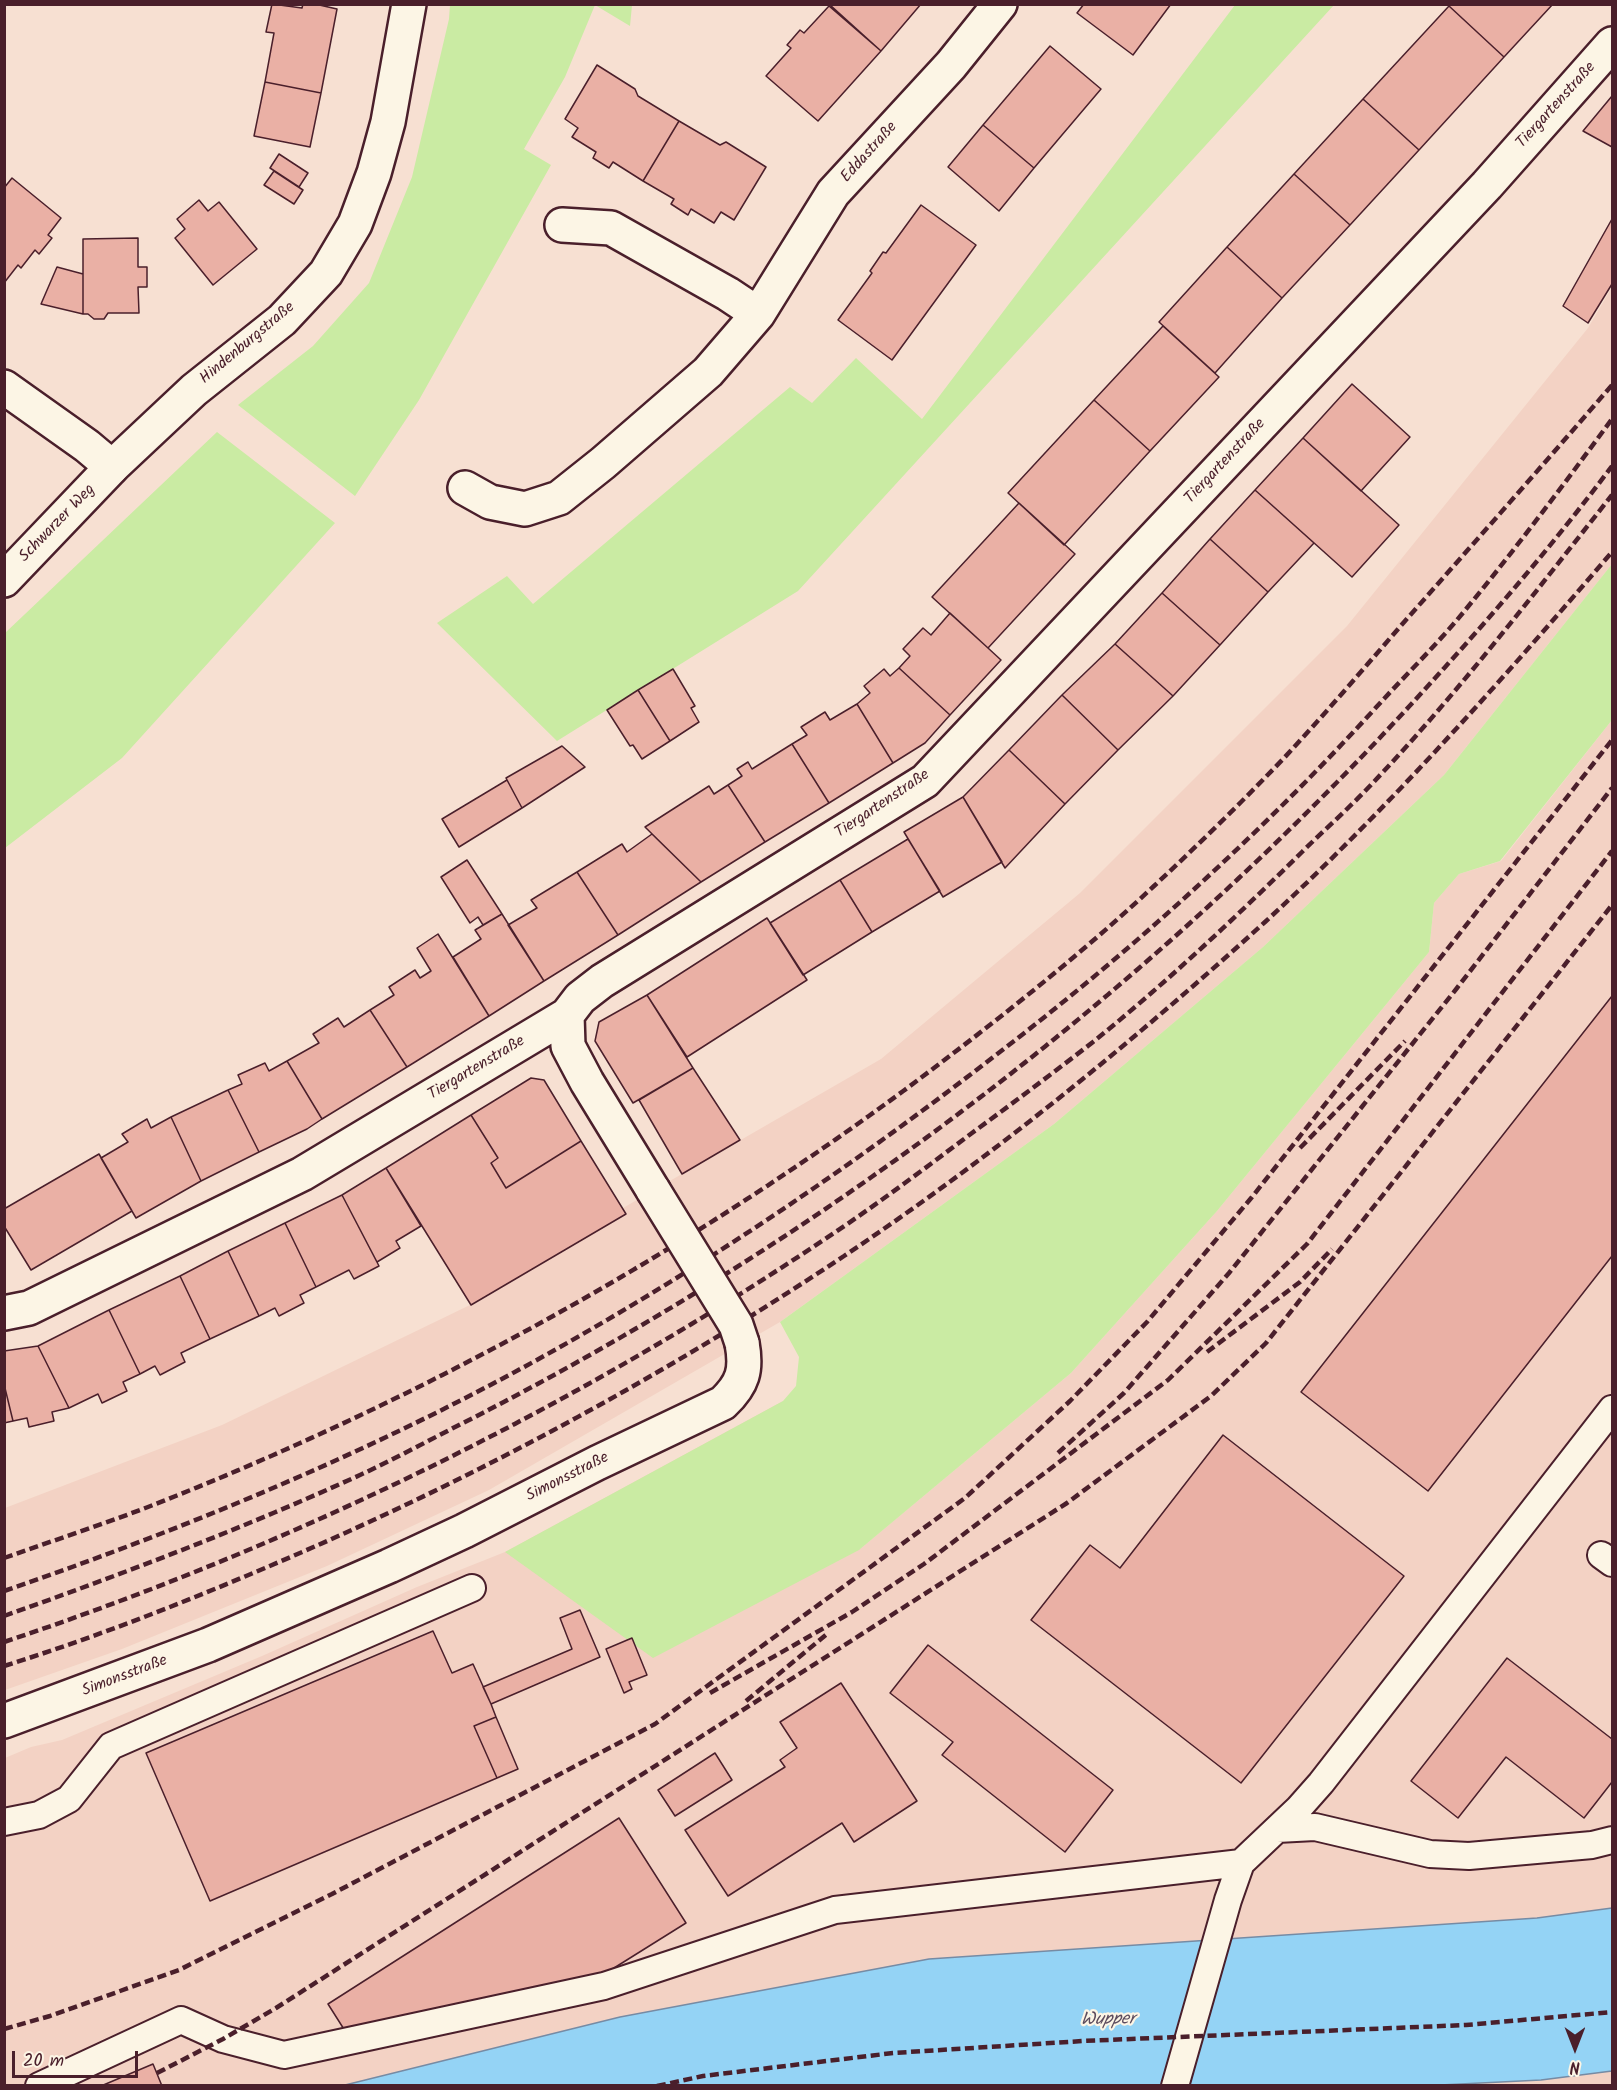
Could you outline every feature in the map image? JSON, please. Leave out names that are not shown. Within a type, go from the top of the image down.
[{"type":"street","name":"Hindenburgstraße","points":[[111,467],[194,390],[282,320],[326,273],[355,224],[374,173],[392,102],[409,4]]},
{"type":"street","name":"Eddastraße","points":[[465,488],[490,502],[525,509],[559,498],[708,372],[758,315],[833,193],[951,65],[999,4]]},
{"type":"street","name":"Tiergartenstraße","points":[[4,1313],[29,1308],[302,1174],[567,1015],[580,998],[602,981],[925,781],[1487,185],[1612,44]]},
{"type":"street","points":[[562,225],[610,228],[728,294],[758,315]]},
{"type":"street","points":[[4,387],[87,446],[111,467]]},
{"type":"street","name":"Schwarzer Weg","points":[[4,580],[111,467]]},
{"type":"street","name":"Simonsstraße","points":[[4,1722],[208,1645],[360,1580],[723,1402],[735,1391],[744,1368],[742,1343],[736,1325],[587,1082],[568,1046],[567,1015]]},
{"type":"lane","points":[[1175,2085],[1224,1912],[1241,1863],[1321,1783],[1612,1409]]},
{"type":"lane","points":[[4,1822],[39,1815],[69,1799],[111,1746],[472,1588]]},
{"type":"lane","points":[[1277,1829],[1315,1827],[1430,1854],[1469,1856],[1592,1845],[1612,1840]]},
{"type":"lane","points":[[39,2085],[181,2020],[223,2039],[284,2055],[604,1986],[835,1910],[1241,1863]]},
{"type":"shaded area","points":[[1612,287],[1612,564],[1444,775],[1263,947],[1054,1124],[780,1322],[489,1490],[327,1566],[122,1649],[5,1690],[5,1508],[222,1425],[470,1305],[623,1208],[881,1059],[1080,893],[1347,626],[1588,328]]},
{"type":"shaded area","points":[[1612,720],[1612,2085],[5,2086],[5,1758],[31,1747],[62,1740],[262,1656],[417,1587],[505,1552],[783,1401],[860,1549],[1071,1373],[1217,1211],[1429,952],[1434,903],[1459,874],[1501,861]]},
{"type":"green space","points":[[450,5],[595,5],[565,77],[524,149],[551,165],[419,400],[355,496],[238,405],[313,346],[369,283],[412,177],[449,19]]},
{"type":"green space","points":[[595,5],[632,5],[630,26]]},
{"type":"green space","points":[[1235,5],[1334,5],[798,591],[557,741],[437,623],[507,576],[533,604],[790,387],[812,403],[856,358],[922,419]]},
{"type":"green space","points":[[217,432],[335,523],[122,758],[5,848],[5,633]]},
{"type":"green space","points":[[1612,564],[1612,720],[1500,861],[1459,874],[1434,903],[1429,952],[1217,1211],[1071,1373],[859,1550],[653,1658],[505,1552],[783,1401],[796,1386],[799,1357],[780,1322],[1054,1124],[1263,947],[1444,775]]},
{"type":"water","name":"Wupper","points":[[1612,1908],[1612,2071],[1541,2080],[1420,2086],[341,2086],[620,2017],[929,1959],[1537,1918]]},
{"type":"building","points":[[272,4],[302,8],[303,4],[315,4],[337,9],[321,93],[265,82],[274,33],[266,32]]},
{"type":"building","points":[[829,4],[921,4],[881,51]]},
{"type":"building","points":[[1084,4],[1171,4],[1133,55],[1077,13]]},
{"type":"building","points":[[1451,4],[1553,4],[1504,57],[1449,6]]},
{"type":"building","points":[[829,6],[881,51],[818,121],[766,76],[791,48],[787,45],[800,30],[804,33]]},
{"type":"building","points":[[1449,6],[1504,57],[1419,150],[1363,99]]},
{"type":"building","points":[[1050,46],[1101,89],[1034,168],[983,125]]},
{"type":"building","points":[[597,65],[635,89],[638,96],[679,121],[643,181],[613,162],[609,168],[593,158],[596,152],[572,137],[578,128],[565,119]]},
{"type":"building","points":[[265,82],[321,93],[310,147],[254,136]]},
{"type":"building","points":[[1612,96],[1612,147],[1583,131]]},
{"type":"building","points":[[1363,99],[1419,150],[1350,225],[1294,174]]},
{"type":"building","points":[[679,121],[720,145],[726,142],[766,167],[734,220],[721,212],[714,223],[691,209],[688,215],[671,204],[674,199],[643,181]]},
{"type":"building","points":[[983,125],[1034,168],[999,211],[948,167]]},
{"type":"building","points":[[279,154],[308,173],[299,187],[270,168]]},
{"type":"building","points":[[274,171],[303,190],[294,204],[264,185]]},
{"type":"building","points":[[1294,174],[1350,225],[1282,298],[1227,247]]},
{"type":"building","points":[[12,178],[61,218],[48,235],[52,238],[39,254],[35,250],[21,268],[18,265],[4,283],[4,188]]},
{"type":"building","points":[[199,200],[208,211],[219,202],[257,249],[213,285],[175,238],[185,229],[177,219]]},
{"type":"building","points":[[921,205],[976,245],[892,360],[838,320],[872,273],[870,271],[883,252],[886,253]]},
{"type":"building","points":[[1612,219],[1612,284],[1588,323],[1563,306]]},
{"type":"building","points":[[138,238],[138,267],[147,267],[147,287],[138,287],[139,313],[108,313],[104,319],[94,319],[88,314],[83,314],[83,239]]},
{"type":"building","points":[[1227,247],[1282,298],[1215,373],[1159,322]]},
{"type":"building","points":[[57,267],[83,274],[83,314],[41,304]]},
{"type":"building","points":[[1163,326],[1219,377],[1150,451],[1094,400]]},
{"type":"building","points":[[1352,384],[1410,437],[1361,491],[1303,438]]},
{"type":"building","points":[[1094,400],[1150,451],[1064,545],[1008,493]]},
{"type":"building","points":[[1303,438],[1399,525],[1352,577],[1255,490]]},
{"type":"building","points":[[1255,490],[1314,543],[1268,592],[1210,539]]},
{"type":"building","points":[[1019,503],[1075,554],[988,648],[932,597]]},
{"type":"building","points":[[1210,539],[1268,592],[1220,645],[1162,593]]},
{"type":"building","points":[[1162,593],[1220,645],[1173,696],[1115,644]]},
{"type":"building","points":[[950,613],[1001,660],[950,715],[899,668],[910,656],[903,649],[923,628],[931,635]]},
{"type":"building","points":[[1115,644],[1173,696],[1118,750],[1062,695]]},
{"type":"building","points":[[899,668],[950,715],[925,743],[893,763],[857,704],[870,693],[864,686],[884,669],[890,676]]},
{"type":"building","points":[[673,669],[695,706],[691,708],[699,722],[670,741],[638,690]]},
{"type":"building","points":[[638,690],[670,741],[642,759],[633,745],[630,746],[607,710]]},
{"type":"building","points":[[1062,695],[1118,750],[1065,804],[1009,750]]},
{"type":"building","points":[[857,704],[893,763],[829,803],[792,744],[807,735],[801,727],[825,712],[830,720]]},
{"type":"building","points":[[792,744],[829,803],[765,842],[728,785],[742,776],[737,769],[748,762],[752,769]]},
{"type":"building","points":[[562,746],[585,767],[522,808],[506,778]]},
{"type":"building","points":[[1009,750],[1065,804],[1005,868],[963,797]]},
{"type":"building","points":[[507,780],[522,808],[459,847],[442,819]]},
{"type":"building","points":[[728,785],[765,842],[701,882],[645,827],[709,786],[714,794]]},
{"type":"building","points":[[963,797],[1002,862],[943,897],[904,832]]},
{"type":"building","points":[[652,834],[701,882],[618,935],[577,872],[622,844],[627,852]]},
{"type":"building","points":[[908,839],[940,891],[872,932],[840,880]]},
{"type":"building","points":[[467,860],[502,914],[483,925],[478,917],[470,923],[441,877]]},
{"type":"building","points":[[577,872],[618,935],[544,981],[508,925],[537,908],[531,900]]},
{"type":"building","points":[[840,880],[872,932],[803,975],[770,923]]},
{"type":"building","points":[[502,914],[544,981],[489,1016],[453,957],[481,939],[475,930]]},
{"type":"building","points":[[767,918],[807,980],[687,1057],[647,995]]},
{"type":"building","points":[[438,934],[489,1016],[407,1067],[370,1010],[394,995],[389,987],[415,970],[420,978],[431,971],[417,948]]},
{"type":"building","points":[[647,995],[693,1068],[633,1103],[595,1041],[599,1022]]},
{"type":"building","points":[[1612,996],[1612,1256],[1428,1491],[1301,1392]]},
{"type":"building","points":[[370,1010],[407,1067],[322,1119],[287,1061],[319,1043],[313,1034],[338,1018],[344,1027]]},
{"type":"building","points":[[287,1061],[322,1119],[307,1129],[259,1152],[228,1090],[242,1084],[238,1075],[265,1063],[269,1071]]},
{"type":"building","points":[[693,1068],[740,1140],[682,1174],[639,1100]]},
{"type":"building","points":[[531,1078],[544,1080],[581,1141],[506,1188],[491,1163],[498,1158],[471,1115]]},
{"type":"building","points":[[228,1090],[259,1152],[201,1181],[171,1117]]},
{"type":"building","points":[[471,1115],[498,1158],[491,1163],[506,1188],[581,1141],[626,1214],[471,1305],[386,1168]]},
{"type":"building","points":[[171,1117],[201,1181],[136,1218],[101,1158],[128,1142],[122,1134],[147,1119],[151,1128]]},
{"type":"building","points":[[99,1154],[132,1211],[31,1270],[4,1226],[4,1209]]},
{"type":"building","points":[[386,1168],[421,1226],[396,1241],[400,1248],[377,1262],[342,1195]]},
{"type":"building","points":[[342,1195],[379,1266],[354,1279],[349,1270],[316,1287],[285,1223]]},
{"type":"building","points":[[285,1223],[316,1287],[300,1295],[304,1303],[279,1316],[275,1308],[259,1316],[228,1251]]},
{"type":"building","points":[[228,1251],[259,1316],[210,1339],[180,1276]]},
{"type":"building","points":[[180,1276],[210,1339],[181,1353],[185,1362],[160,1375],[155,1366],[140,1374],[109,1310]]},
{"type":"building","points":[[109,1310],[140,1374],[123,1382],[127,1391],[102,1403],[98,1394],[69,1408],[38,1346]]},
{"type":"building","points":[[38,1346],[69,1408],[52,1412],[54,1421],[29,1427],[27,1418],[13,1421],[4,1384],[4,1351]]},
{"type":"building","points":[[4,1384],[13,1421],[4,1423]]},
{"type":"building","points":[[1223,1435],[1404,1576],[1241,1783],[1031,1620],[1090,1545],[1120,1568]]},
{"type":"building","points":[[580,1610],[600,1657],[491,1704],[483,1687],[572,1649],[560,1618]]},
{"type":"building","points":[[433,1631],[452,1673],[473,1664],[491,1704],[496,1717],[474,1726],[497,1778],[210,1901],[146,1753]]},
{"type":"building","points":[[632,1638],[647,1675],[629,1682],[632,1689],[624,1693],[606,1649]]},
{"type":"building","points":[[928,1645],[1113,1790],[1065,1852],[942,1755],[953,1742],[890,1693]]},
{"type":"building","points":[[1507,1658],[1612,1739],[1612,1782],[1584,1818],[1506,1757],[1458,1818],[1411,1781]]},
{"type":"building","points":[[841,1683],[917,1801],[854,1842],[842,1823],[728,1896],[685,1830],[785,1767],[780,1760],[797,1748],[780,1722]]},
{"type":"building","points":[[496,1717],[518,1769],[497,1778],[474,1726]]},
{"type":"building","points":[[715,1753],[732,1780],[675,1816],[658,1790]]},
{"type":"building","points":[[619,1818],[686,1923],[606,1973],[347,2034],[328,2004]]},
{"type":"building","points":[[153,2064],[162,2086],[101,2086]]},
{"type":"railway","points":[[4,1558],[148,1507],[249,1466],[446,1373],[543,1322],[638,1267],[730,1210],[910,1086],[1004,1014],[1095,939],[1236,807],[1315,724],[1612,385]]},
{"type":"railway","points":[[4,1591],[140,1542],[275,1487],[471,1395],[595,1327],[712,1256],[826,1180],[937,1100],[1095,976],[1194,889],[1290,798],[1457,620],[1536,521],[1612,419]]},
{"type":"railway","points":[[4,1616],[228,1532],[388,1462],[599,1350],[725,1274],[848,1193],[968,1107],[1083,1015],[1194,919],[1302,818],[1404,712],[1485,622],[1563,530],[1612,466]]},
{"type":"railway","points":[[4,1642],[112,1604],[219,1562],[325,1517],[428,1468],[530,1416],[630,1360],[729,1301],[881,1200],[1093,1042],[1226,926],[1351,805],[1400,754],[1523,608],[1612,495]]},
{"type":"railway","points":[[4,1666],[150,1615],[222,1586],[365,1524],[506,1455],[712,1340],[899,1218],[954,1179],[1060,1097],[1164,1011],[1265,922],[1401,788],[1529,648],[1612,552]]},
{"type":"railway","points":[[4,2029],[50,2016],[179,1970],[332,1894],[655,1724],[965,1498],[1070,1401],[1147,1322],[1252,1197],[1612,740]]},
{"type":"railway","points":[[1058,1453],[1124,1393],[1229,1273],[1457,988],[1612,788]]},
{"type":"railway","points":[[710,1693],[852,1612],[924,1564],[1168,1380],[1307,1244],[1612,851]]},
{"type":"railway","points":[[157,2073],[276,2008],[1067,1503],[1211,1396],[1266,1343],[1612,905]]},
{"type":"railway","points":[[1300,1148],[1405,1041]]},
{"type":"railway","points":[[1207,1352],[1300,1282],[1332,1249]]},
{"type":"railway","points":[[746,1701],[827,1634]]},
{"type":"railway","points":[[657,2086],[703,2076],[893,2053],[1083,2041],[1466,2025],[1612,2012]]}]
